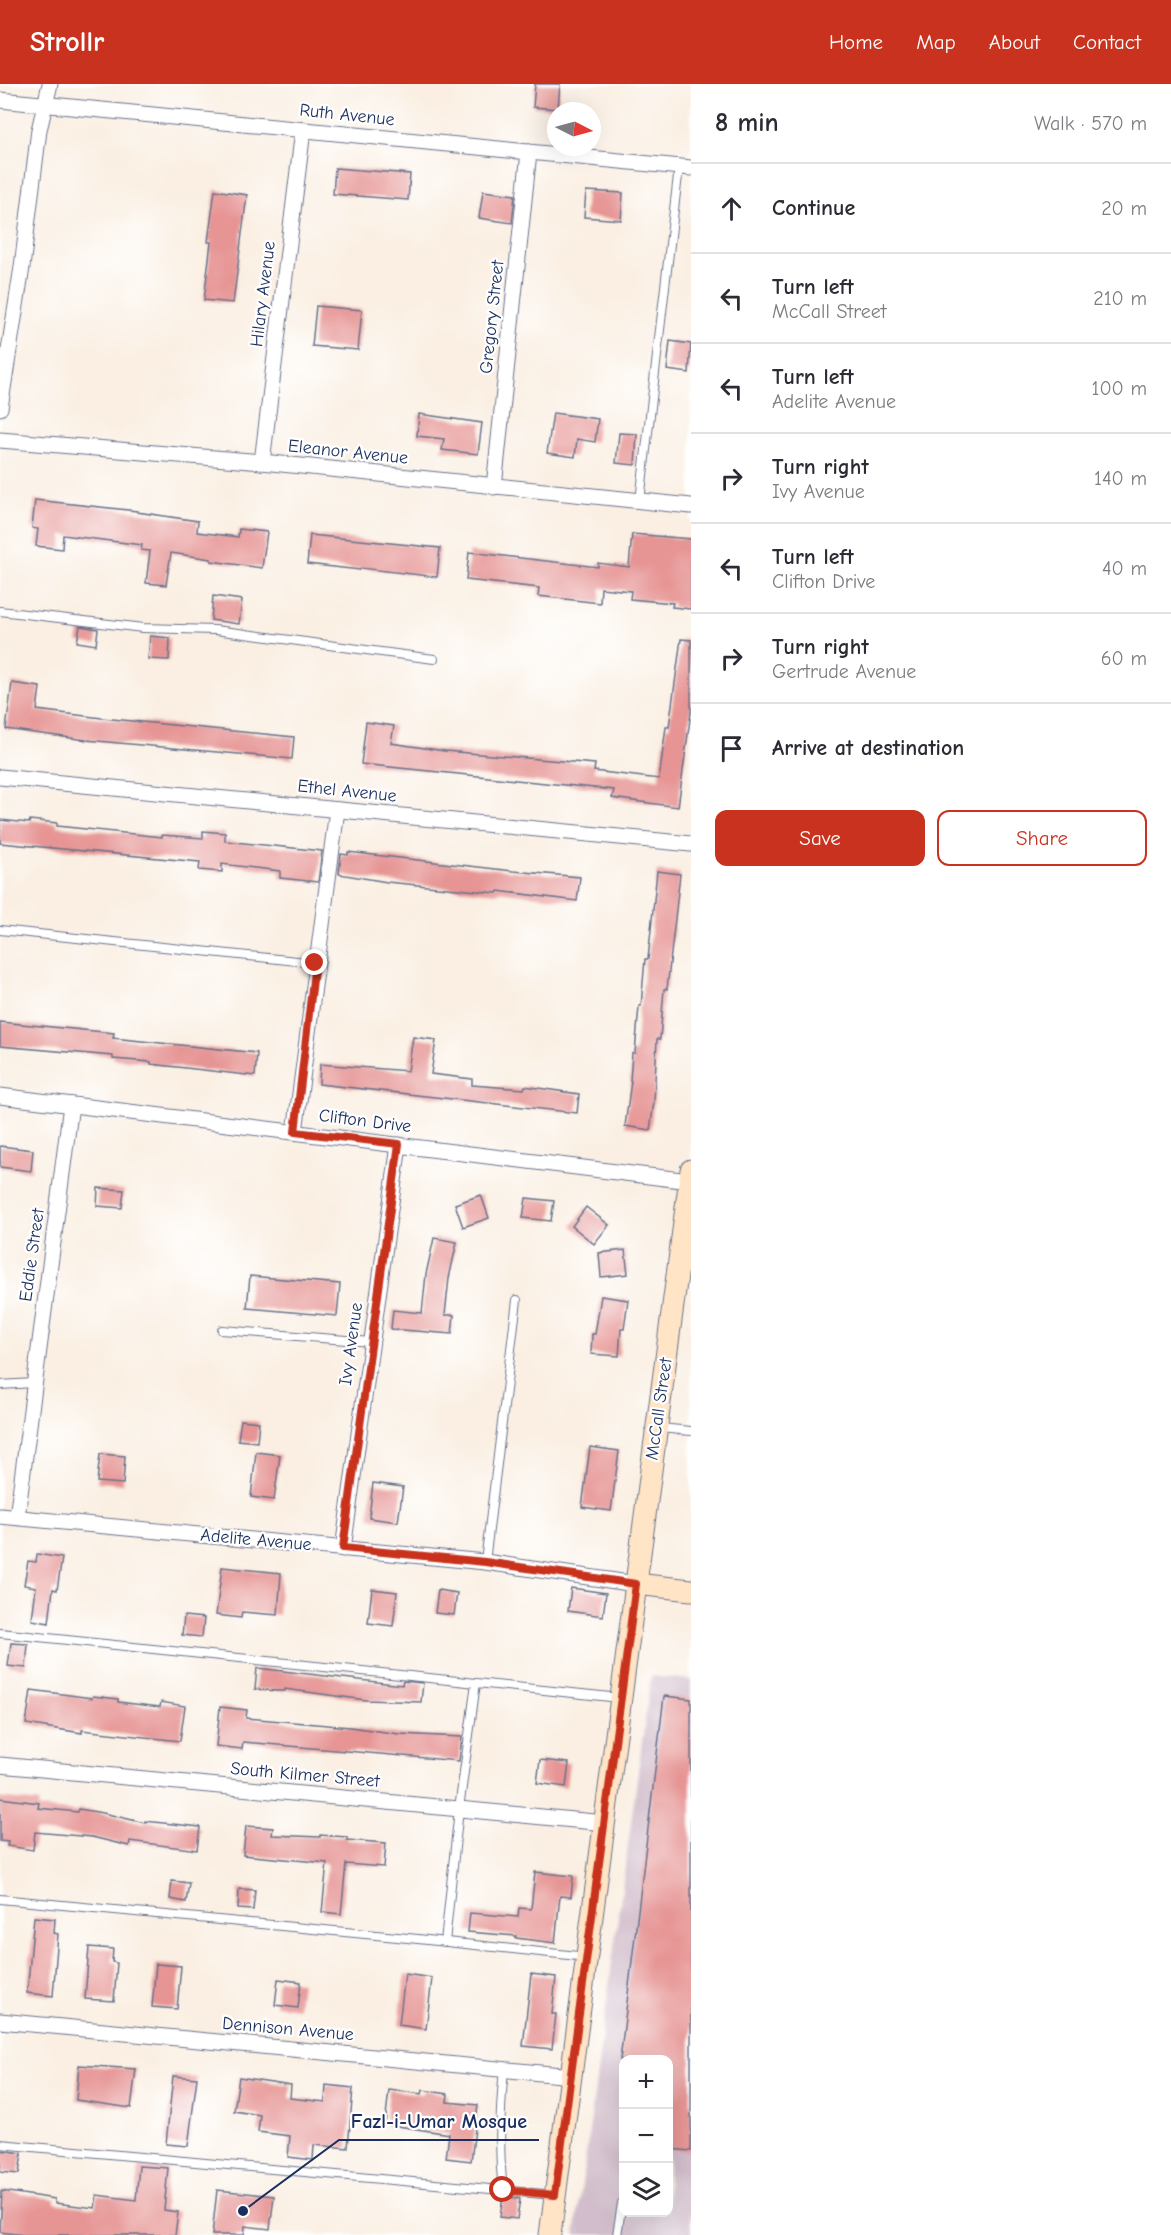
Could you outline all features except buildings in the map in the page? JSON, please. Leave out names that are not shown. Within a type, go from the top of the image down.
[{"type":"street","points":[[0,408],[22,267],[39,130],[50,84]]},
{"type":"street","name":"Ruth Avenue","points":[[0,100],[685,168]]},
{"type":"street","name":"Hilary Avenue","points":[[262,462],[303,130]]},
{"type":"street","name":"Gregory Street","points":[[494,487],[529,152]]},
{"type":"street","name":"Eleanor Avenue","points":[[0,440],[262,462],[691,506]]},
{"type":"street","name":"Ethel Avenue","points":[[0,777],[691,844]]},
{"type":"street","points":[[295,1132],[315,963],[337,810]]},
{"type":"street","name":"Clifton Drive","points":[[0,1096],[399,1144],[690,1175]]},
{"type":"street","name":"Eddie Street","points":[[16,1517],[71,1105]]},
{"type":"street","name":"Ivy Avenue","points":[[343,1548],[399,1144]]},
{"type":"street","name":"McCall Street","points":[[550,2235],[657,1428],[684,1276],[690,1175]]},
{"type":"street","name":"Adelite Avenue","points":[[0,1516],[485,1562],[637,1580],[691,1590]]},
{"type":"street","name":"South Kilmer Street","points":[[0,1765],[605,1823]]},
{"type":"street","name":"Dennison Avenue","points":[[0,2021],[572,2076]]},
{"type":"lane","points":[[640,501],[685,168]]},
{"type":"lane","points":[[0,611],[143,628],[214,630],[434,659]]},
{"type":"lane","points":[[0,930],[315,963]]},
{"type":"lane","points":[[485,1562],[517,1300]]},
{"type":"lane","points":[[222,1330],[371,1342]]},
{"type":"lane","points":[[0,1385],[34,1383]]},
{"type":"lane","points":[[657,1428],[691,1431]]},
{"type":"lane","points":[[0,1633],[622,1698]]},
{"type":"lane","points":[[445,1942],[459,1809],[476,1683]]},
{"type":"lane","points":[[0,1899],[588,1957]]},
{"type":"lane","points":[[503,2190],[499,2159],[499,2128],[504,2069]]},
{"type":"lane","points":[[0,2144],[555,2195]]},
{"type":"lane","points":[[617,2235],[620,2217]]},
{"type":"shaded area","points":[[651,1676],[691,1680],[691,2235],[575,2235]]},
{"type":"place","name":"Fazl-i-Umar Mosque","points":[[243,2211]]},
{"type":"route","points":[[315,963],[295,1132],[399,1144],[343,1548],[485,1562],[636,1584],[555,2195],[503,2190]]}]
